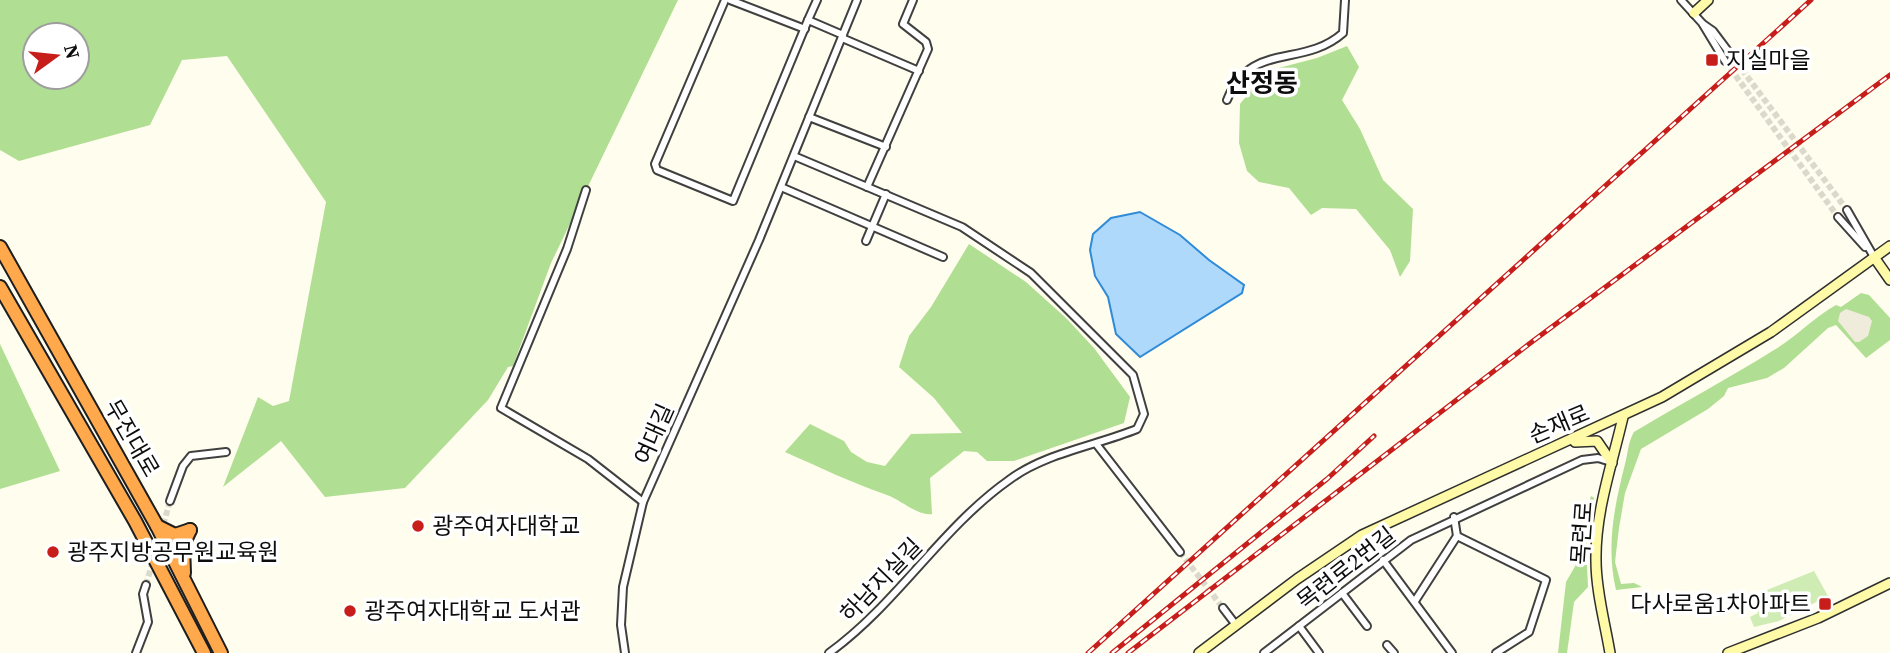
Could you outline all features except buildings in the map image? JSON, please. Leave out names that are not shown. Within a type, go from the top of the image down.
[{"type":"highway","name":"무진대로","points":[[0,247],[157,526],[221,653]]},
{"type":"highway","name":"무진대로","points":[[0,287],[135,521],[204,653]]},
{"type":"highway","points":[[157,526],[175,535],[190,530],[183,545],[184,578]]},
{"type":"main road","points":[[1694,13],[1708,0]]},
{"type":"main road","name":"손재로","points":[[1199,653],[1322,561],[1376,527],[1623,417],[1708,372],[1771,332],[1890,246]]},
{"type":"main road","points":[[1874,257],[1890,280]]},
{"type":"main road","name":"목련로","points":[[1610,653],[1596,565],[1597,524],[1623,417]]},
{"type":"main road","points":[[1560,445],[1597,441],[1612,463]]},
{"type":"main road","points":[[1728,653],[1810,622],[1890,583]]},
{"type":"street","points":[[805,29],[728,0],[655,164],[657,170],[733,201],[805,29],[808,20],[817,0]]},
{"type":"street","name":"여대길","points":[[625,653],[621,625],[623,587],[643,502],[760,240],[857,0]]},
{"type":"street","points":[[867,187],[928,49],[926,42],[903,24],[913,0]]},
{"type":"street","points":[[1227,100],[1234,82],[1252,65],[1330,44],[1342,33],[1345,0]]},
{"type":"street","points":[[1681,0],[1702,23],[1725,61]]},
{"type":"street","points":[[808,20],[919,71]]},
{"type":"street","points":[[1702,23],[1713,30],[1731,55]]},
{"type":"street","points":[[809,117],[886,148]]},
{"type":"street","name":"하남지실길","points":[[794,156],[962,227],[1022,267],[1133,375],[1144,414],[1137,429],[1097,445],[1040,462],[1011,478],[985,498],[865,624],[829,653]]},
{"type":"street","points":[[781,187],[943,257]]},
{"type":"street","points":[[586,190],[567,249],[501,408],[588,459],[643,502]]},
{"type":"street","points":[[866,241],[886,194]]},
{"type":"street","points":[[1847,210],[1874,257]]},
{"type":"street","points":[[1838,217],[1874,257]]},
{"type":"street","points":[[1097,445],[1180,552]]},
{"type":"street","points":[[170,501],[183,466],[191,456],[226,452]]},
{"type":"street","name":"목련로2번길","points":[[1264,653],[1411,540],[1454,517],[1582,460],[1598,458],[1612,463]]},
{"type":"street","points":[[1415,601],[1458,536],[1454,517]]},
{"type":"street","points":[[1458,536],[1546,580],[1529,632],[1496,653]]},
{"type":"street","points":[[1383,560],[1452,653]]},
{"type":"street","points":[[136,653],[148,622],[143,594],[146,585]]},
{"type":"street","points":[[1342,593],[1367,626]]},
{"type":"street","points":[[1223,608],[1236,625]]},
{"type":"street","points":[[1299,626],[1320,653]]},
{"type":"street","points":[[1387,645],[1394,653]]},
{"type":"green space","points":[[0,0],[678,0],[551,263],[513,366],[508,367],[488,400],[405,488],[325,497],[281,441],[223,487],[258,397],[273,406],[289,401],[326,202],[227,56],[182,60],[150,125],[19,161],[0,150]]},
{"type":"green space","points":[[1347,46],[1359,67],[1342,100],[1360,129],[1383,180],[1413,209],[1410,261],[1400,277],[1390,250],[1356,209],[1322,208],[1311,215],[1289,188],[1259,182],[1247,171],[1239,143],[1240,104],[1267,71],[1317,58]]},
{"type":"green space","points":[[969,244],[1026,282],[1094,348],[1130,397],[1124,423],[1014,461],[987,461],[977,452],[964,451],[930,478],[932,514],[915,510],[892,497],[785,452],[810,424],[844,441],[851,452],[867,462],[885,466],[911,434],[962,433],[934,398],[899,367],[909,336],[931,307]]},
{"type":"green space","points":[[1861,293],[1869,295],[1890,318],[1890,340],[1866,358],[1836,325],[1828,328],[1784,368],[1767,378],[1728,388],[1724,396],[1708,409],[1641,449],[1625,493],[1615,562],[1621,584],[1634,583],[1642,587],[1616,590],[1612,558],[1613,527],[1628,448],[1634,432],[1757,361],[1828,310],[1836,305],[1841,307]]},
{"type":"green space","points":[[0,344],[60,471],[0,489]]},
{"type":"green space","points":[[1591,496],[1594,498],[1586,545],[1588,587],[1574,602],[1567,653],[1558,653],[1566,582],[1577,563],[1582,526]]},
{"type":"green space","points":[[1814,571],[1828,596],[1779,621],[1754,627],[1750,617],[1758,613],[1754,604],[1762,592]]},
{"type":"shaded area","points":[[1846,309],[1869,317],[1872,321],[1868,336],[1859,342],[1855,342],[1838,321],[1840,313]]},
{"type":"water","points":[[1140,212],[1180,235],[1244,285],[1242,293],[1140,357],[1116,334],[1108,297],[1095,276],[1090,250],[1093,234],[1111,218]]},
{"type":"tunnel","points":[[1731,55],[1847,210]]},
{"type":"tunnel","points":[[1725,61],[1838,217]]},
{"type":"tunnel","points":[[146,585],[170,501]]},
{"type":"tunnel","points":[[1180,552],[1223,608]]},
{"type":"railway","points":[[1088,653],[1811,0]]},
{"type":"railway","points":[[1128,653],[1533,341],[1890,75]]},
{"type":"railway","points":[[1112,653],[1327,479],[1374,436]]},
{"type":"place","name":"지실마을","points":[[1712,60]]},
{"type":"place","name":"광주여자대학교","points":[[418,526]]},
{"type":"place","name":"광주지방공무원교육원","points":[[53,552]]},
{"type":"place","name":"다사로움1차아파트","points":[[1825,604]]},
{"type":"place","name":"광주여자대학교 도서관","points":[[350,611]]},
{"type":"district","name":"산정동","points":[[1262,83]]}]
